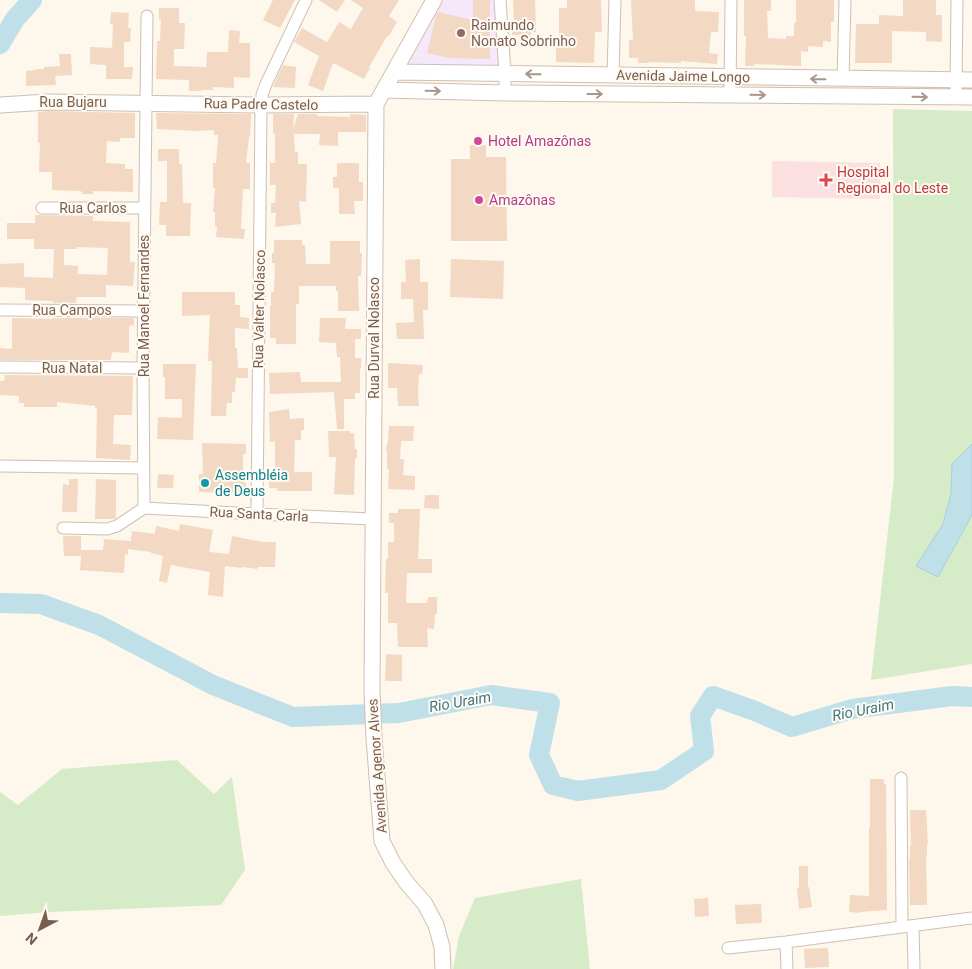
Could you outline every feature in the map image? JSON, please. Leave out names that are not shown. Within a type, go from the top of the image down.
[{"type":"street","name":"Rua Valter Nolasco","points":[[257,514],[262,94],[306,0]]},
{"type":"street","name":"Rua Durval Nolasco","points":[[372,690],[376,104],[434,0]]},
{"type":"street","points":[[500,0],[505,93]]},
{"type":"street","points":[[613,75],[615,0]]},
{"type":"street","points":[[730,0],[730,94]]},
{"type":"street","points":[[843,79],[845,0]]},
{"type":"street","points":[[956,97],[957,0]]},
{"type":"street","name":"Rua Manoel Fernandes","points":[[144,508],[144,208],[147,16]]},
{"type":"street","name":"Avenida Jaime Longo","points":[[394,72],[972,80]]},
{"type":"street","points":[[384,90],[505,93],[972,97]]},
{"type":"street","name":"Rua Bujaru","points":[[0,105],[48,102],[146,102]]},
{"type":"street","name":"Rua Padre Castelo","points":[[146,102],[261,105],[376,104]]},
{"type":"street","name":"Rua Carlos","points":[[42,208],[144,208]]},
{"type":"street","name":"Rua Campos","points":[[0,310],[144,311]]},
{"type":"street","name":"Rua Natal","points":[[0,367],[144,368]]},
{"type":"street","points":[[0,466],[143,468]]},
{"type":"street","points":[[63,528],[107,529],[117,526],[144,508]]},
{"type":"street","name":"Rua Santa Carla","points":[[144,508],[373,519]]},
{"type":"street","name":"Avenida Agenor Alves","points":[[372,690],[382,841],[393,863],[425,904],[436,924],[442,947],[443,969]]},
{"type":"street","points":[[901,778],[908,926],[914,969]]},
{"type":"street","points":[[728,948],[972,918]]},
{"type":"street","points":[[786,942],[787,969]]},
{"type":"shaded area","name":"Raimundo Nonato Sobrinho","points":[[440,0],[496,0],[502,70],[404,67]]},
{"type":"shaded area","name":"Hospital Regional do Leste","points":[[772,161],[880,163],[880,199],[772,197]]},
{"type":"green space","points":[[893,109],[972,111],[972,664],[871,680],[894,478]]},
{"type":"green space","points":[[177,760],[214,794],[232,777],[245,870],[221,905],[49,912],[0,916],[0,792],[18,805],[62,769]]},
{"type":"green space","points":[[581,879],[590,969],[453,969],[459,936],[475,898]]},
{"type":"water","points":[[972,444],[972,515],[938,577],[916,566],[943,524],[951,494],[952,464]]},
{"type":"building","points":[[273,0],[295,0],[280,28],[263,20]]},
{"type":"building","points":[[319,0],[345,0],[337,12]]},
{"type":"building","points":[[351,0],[399,0],[389,16],[397,22],[369,67],[364,79],[333,63],[323,91],[308,85],[319,56],[294,42],[302,28],[327,42],[339,22],[351,29],[363,8]]},
{"type":"building","points":[[473,0],[490,0],[490,59],[449,58],[427,53],[438,12],[473,20]]},
{"type":"building","points":[[513,0],[535,0],[536,32],[531,32],[531,35],[512,35],[512,24],[514,24]]},
{"type":"building","points":[[567,0],[601,0],[602,32],[595,32],[594,63],[556,62],[556,36],[559,36],[559,8],[567,8]]},
{"type":"building","points":[[631,0],[695,0],[695,11],[719,12],[718,32],[711,32],[709,53],[718,54],[717,64],[681,61],[681,63],[638,63],[638,58],[629,58],[629,40],[633,40]]},
{"type":"building","points":[[744,0],[771,0],[771,11],[767,11],[768,38],[786,39],[786,36],[794,36],[796,0],[834,0],[834,22],[831,22],[831,42],[823,41],[823,47],[808,46],[808,52],[801,51],[801,66],[754,64],[754,66],[745,66]]},
{"type":"building","points":[[903,0],[936,0],[936,15],[942,15],[942,42],[926,41],[926,32],[892,31],[892,63],[855,63],[856,24],[879,24],[879,15],[903,16]]},
{"type":"building","points":[[159,8],[179,8],[179,23],[185,23],[184,49],[174,49],[174,66],[206,67],[207,52],[228,52],[229,30],[240,31],[239,43],[250,43],[250,78],[234,77],[234,88],[213,87],[213,90],[201,91],[189,91],[189,80],[156,79],[157,41],[160,41],[161,20],[159,20]]},
{"type":"building","points":[[111,12],[129,13],[128,28],[131,28],[130,42],[124,42],[124,67],[133,67],[132,79],[106,79],[106,65],[90,64],[90,47],[112,48],[113,25],[110,24]]},
{"type":"building","points":[[59,54],[71,54],[72,75],[55,76],[56,85],[26,86],[26,71],[60,66]]},
{"type":"building","points":[[283,65],[296,67],[295,88],[273,87]]},
{"type":"building","points":[[38,112],[135,113],[135,138],[120,138],[120,142],[107,141],[106,163],[125,164],[125,169],[133,169],[133,192],[93,191],[93,194],[82,194],[80,191],[52,190],[52,172],[39,172]]},
{"type":"building","points":[[156,113],[251,114],[246,163],[250,163],[250,189],[243,189],[241,229],[245,229],[244,239],[216,237],[217,227],[215,227],[215,212],[213,212],[215,188],[213,188],[213,163],[216,163],[218,135],[214,135],[214,130],[157,129]]},
{"type":"building","points":[[273,114],[294,114],[293,129],[298,114],[350,117],[350,114],[366,115],[366,132],[338,132],[338,146],[319,145],[320,134],[294,134],[295,152],[298,152],[298,164],[307,164],[306,202],[299,201],[301,224],[275,227],[276,213],[271,213],[271,203],[275,203],[276,185],[270,185],[270,163],[275,163]]},
{"type":"building","name":"Amazônas","points":[[470,145],[486,145],[486,157],[506,157],[507,241],[451,241],[451,159],[470,159]]},
{"type":"building","points":[[158,149],[179,149],[179,164],[182,164],[183,203],[191,203],[190,236],[166,236],[166,225],[159,225],[160,202],[167,202],[167,161],[158,161]]},
{"type":"building","points":[[337,163],[359,163],[359,182],[363,182],[363,201],[354,201],[355,214],[339,214],[339,188],[333,188],[333,177],[337,177]]},
{"type":"building","points":[[35,215],[93,216],[93,221],[130,222],[130,262],[135,262],[133,286],[106,285],[106,297],[77,297],[76,303],[25,300],[25,288],[0,287],[0,264],[24,263],[24,277],[53,278],[54,249],[34,249],[34,239],[7,239],[7,223],[35,223]],"holes":[[[77,247],[108,248],[107,275],[78,274],[78,266],[64,265],[64,249],[77,249]]]},
{"type":"building","points":[[274,240],[302,240],[302,245],[305,245],[306,264],[330,264],[330,241],[360,241],[360,253],[362,253],[361,276],[358,276],[359,311],[338,311],[338,291],[336,291],[336,286],[299,286],[299,304],[296,304],[296,344],[276,344],[276,338],[270,338],[271,292],[274,292],[275,263],[272,263],[272,253],[274,253]]},
{"type":"building","points":[[420,259],[420,282],[428,282],[428,310],[423,310],[424,339],[397,339],[396,323],[414,322],[413,299],[401,299],[401,282],[406,282],[405,260]]},
{"type":"building","points":[[451,259],[504,261],[503,299],[450,297]]},
{"type":"building","points":[[182,292],[235,292],[235,305],[240,305],[240,317],[249,318],[249,329],[235,328],[238,368],[248,368],[248,378],[236,378],[235,392],[232,392],[232,403],[227,403],[226,416],[211,416],[212,361],[208,361],[210,315],[182,316]]},
{"type":"building","points":[[12,318],[134,318],[134,325],[129,326],[129,353],[112,352],[111,360],[0,360],[0,348],[12,349]]},
{"type":"building","points":[[320,318],[346,318],[345,329],[361,329],[361,339],[355,339],[355,358],[361,358],[360,393],[355,393],[355,399],[344,399],[344,429],[337,429],[334,392],[270,394],[269,373],[300,372],[301,382],[341,382],[340,357],[337,357],[336,343],[319,342]]},
{"type":"building","points":[[388,363],[423,365],[422,374],[419,374],[419,406],[398,406],[397,388],[388,388]]},
{"type":"building","points":[[163,364],[196,364],[193,440],[157,439],[158,417],[182,418],[182,399],[165,399]]},
{"type":"building","points":[[5,375],[133,376],[132,415],[114,415],[113,444],[131,445],[130,460],[96,458],[97,409],[95,406],[57,402],[57,407],[24,407],[24,403],[19,403],[19,396],[0,395],[0,381],[4,381]]},
{"type":"building","points":[[289,409],[290,419],[304,418],[304,430],[301,430],[301,440],[295,440],[294,472],[312,472],[312,491],[277,491],[277,488],[269,488],[269,471],[275,471],[275,441],[270,442],[269,412]]},
{"type":"building","points":[[389,426],[414,426],[413,441],[401,441],[400,459],[404,459],[403,475],[415,476],[415,490],[388,489],[389,469],[387,469],[386,452]]},
{"type":"building","points":[[328,431],[350,431],[350,433],[354,433],[357,458],[355,458],[354,495],[334,494],[336,457],[329,457]]},
{"type":"building","points":[[202,443],[246,444],[246,454],[243,454],[243,473],[245,474],[246,493],[199,492],[199,474],[203,474]]},
{"type":"building","points":[[158,474],[174,475],[173,488],[157,488]]},
{"type":"building","points":[[69,479],[78,479],[77,512],[62,512],[63,484],[69,485]]},
{"type":"building","points":[[96,479],[116,480],[116,518],[114,519],[95,519]]},
{"type":"building","points":[[425,495],[439,495],[439,509],[424,508]]},
{"type":"building","points":[[398,509],[420,509],[418,559],[432,559],[432,573],[407,573],[406,603],[427,603],[428,597],[437,597],[437,614],[435,614],[434,629],[427,628],[428,647],[398,647],[397,623],[388,623],[388,593],[385,593],[386,559],[388,559],[388,542],[394,542],[394,523],[389,523],[389,513],[398,513]]},
{"type":"building","points":[[180,524],[213,530],[209,552],[229,554],[232,536],[263,542],[276,542],[275,567],[258,567],[257,569],[225,566],[223,597],[208,595],[210,572],[171,565],[167,583],[159,581],[163,556],[151,552],[128,549],[128,555],[125,554],[124,573],[80,570],[81,556],[64,556],[63,536],[81,536],[81,550],[103,550],[104,539],[131,541],[132,531],[155,534],[156,526],[179,531]]},
{"type":"building","points":[[386,654],[402,655],[402,681],[385,681]]},
{"type":"building","points":[[870,779],[884,779],[884,784],[886,784],[887,910],[860,913],[849,912],[850,895],[869,896]]},
{"type":"building","points":[[910,810],[926,810],[928,844],[926,856],[927,905],[910,905]]},
{"type":"building","points":[[799,866],[808,866],[808,887],[812,907],[799,909],[797,888],[799,888]]},
{"type":"building","points":[[708,898],[709,916],[695,917],[694,899]]},
{"type":"building","points":[[761,904],[762,923],[736,924],[735,905]]},
{"type":"building","points":[[828,948],[829,967],[805,968],[804,949]]},
{"type":"waterway","points":[[0,44],[15,19],[32,0]]},
{"type":"waterway","name":"Rio Uraim","points":[[0,603],[41,604],[99,625],[213,685],[293,717],[399,713],[491,695],[550,703],[539,755],[553,785],[578,791],[661,780],[704,751],[700,716],[713,696],[792,727],[852,709],[952,696],[972,697]]},
{"type":"place","name":"Raimundo Nonato Sobrinho","points":[[461,33]]},
{"type":"place","name":"Hotel Amazônas","points":[[478,141]]},
{"type":"place","name":"Hospital Regional do Leste","points":[[826,180]]},
{"type":"place","name":"Amazônas","points":[[479,200]]},
{"type":"place","name":"Assembléia de Deus","points":[[205,483]]}]
